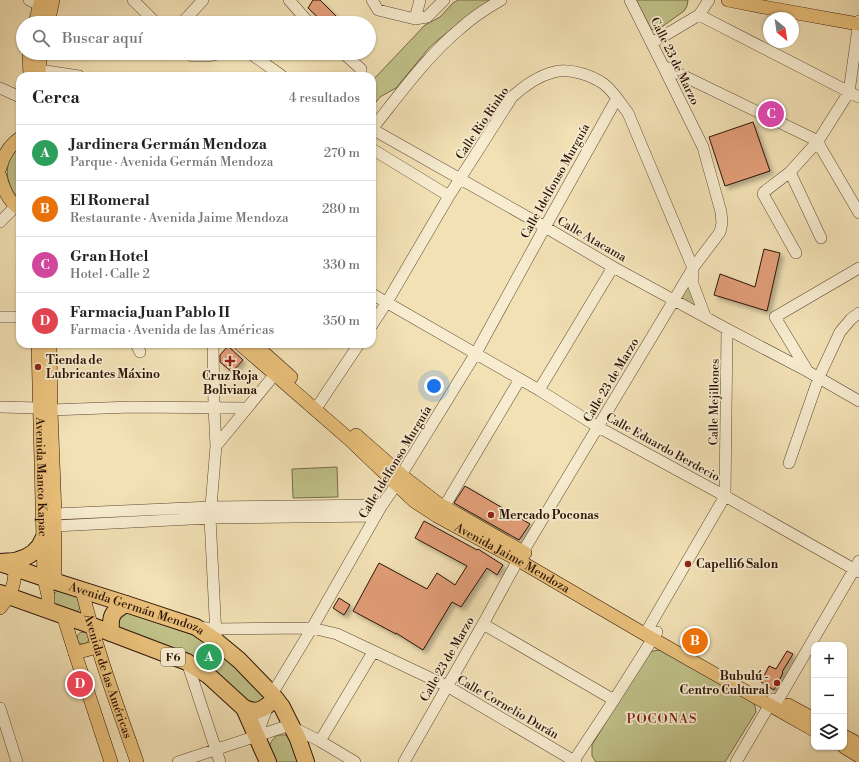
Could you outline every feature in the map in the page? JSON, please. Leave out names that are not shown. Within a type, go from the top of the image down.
[{"type":"highway","points":[[5,564],[31,554],[40,545],[47,523]]},
{"type":"highway","name":"Avenida Germán Mendoza","points":[[5,564],[196,627],[216,635],[239,660],[270,699],[282,707],[298,739],[306,762]]},
{"type":"highway","name":"F6","points":[[3,599],[63,615],[187,662],[209,676],[244,708],[268,762]]},
{"type":"highway","points":[[112,633],[111,619],[113,613],[126,604]]},
{"type":"highway","points":[[244,708],[257,712],[263,709],[270,699]]},
{"type":"main road","points":[[728,0],[859,23]]},
{"type":"main road","points":[[38,16],[43,2]]},
{"type":"main road","points":[[43,2],[46,16]]},
{"type":"main road","points":[[0,168],[5,154],[16,141]]},
{"type":"main road","points":[[0,176],[8,196],[16,206]]},
{"type":"main road","name":"Avenida Manco Kapac","points":[[38,348],[45,409],[47,523],[50,580]]},
{"type":"main road","name":"Avenida Manco Kapac","points":[[45,409],[50,348]]},
{"type":"main road","name":"Avenida Jaime Mendoza","points":[[245,348],[277,371],[399,480],[521,556]]},
{"type":"main road","name":"Avenida Jaime Mendoza","points":[[257,348],[277,371]]},
{"type":"main road","name":"Avenida Jaime Mendoza","points":[[399,480],[414,501],[437,516],[521,556],[581,588],[651,633],[774,702],[811,728]]},
{"type":"main road","name":"Avenida Manco Kapac","points":[[47,523],[50,580],[48,610]]},
{"type":"main road","points":[[3,599],[13,587],[15,578],[5,564]]},
{"type":"main road","name":"Avenida de las Américas","points":[[82,590],[97,647],[137,762]]},
{"type":"main road","name":"Avenida de las Américas","points":[[63,615],[111,762]]},
{"type":"main road","points":[[75,653],[97,647]]},
{"type":"main road","name":"Avenida Jaime Mendoza","points":[[774,702],[811,718]]},
{"type":"main road","points":[[847,738],[859,744]]},
{"type":"main road","points":[[847,749],[859,756]]},
{"type":"street","points":[[133,0],[149,16]]},
{"type":"street","points":[[188,16],[203,0]]},
{"type":"street","points":[[289,0],[303,16]]},
{"type":"street","points":[[372,0],[378,10],[415,19],[427,16],[444,0]]},
{"type":"street","points":[[415,19],[420,0]]},
{"type":"street","points":[[376,124],[415,74],[436,51],[461,28],[484,10],[501,0]]},
{"type":"street","name":"Calle 23 de Marzo","points":[[404,762],[521,556],[693,268],[720,232],[722,223],[721,212],[703,147],[630,0]]},
{"type":"street","points":[[652,43],[699,15],[709,0]]},
{"type":"street","points":[[699,15],[859,97]]},
{"type":"street","points":[[796,253],[763,194],[790,172],[818,141],[849,92],[856,67],[859,23]]},
{"type":"street","points":[[260,60],[276,72]]},
{"type":"street","points":[[349,60],[360,72]]},
{"type":"street","points":[[664,66],[818,141],[859,213]]},
{"type":"street","points":[[33,68],[56,72]]},
{"type":"street","name":"Calle Rio Rinho","points":[[376,319],[449,196],[512,97],[536,79],[554,72],[566,71],[581,73],[592,77],[605,85],[628,113],[693,268],[693,284],[705,316]]},
{"type":"street","points":[[0,88],[16,95]]},
{"type":"street","name":"Calle Idelfonso Murguía","points":[[257,736],[270,699],[382,505],[399,480],[476,353],[617,98]]},
{"type":"street","name":"Calle Atacama","points":[[376,131],[613,267],[674,300]]},
{"type":"street","points":[[376,151],[449,196]]},
{"type":"street","points":[[790,172],[821,238]]},
{"type":"street","points":[[0,222],[16,210]]},
{"type":"street","points":[[539,390],[613,267]]},
{"type":"street","points":[[807,371],[775,317],[859,268]]},
{"type":"street","name":"Calle Eduardo Berdecio","points":[[376,296],[539,390],[598,427],[858,568]]},
{"type":"street","points":[[674,300],[819,377],[859,401]]},
{"type":"street","points":[[789,463],[819,377],[840,332],[851,319],[859,313]]},
{"type":"street","points":[[0,317],[16,317]]},
{"type":"street","name":"Calle Mejillones","points":[[574,762],[614,700],[726,496],[727,329]]},
{"type":"street","points":[[213,348],[216,446],[210,513],[216,635]]},
{"type":"street","points":[[317,406],[356,348]]},
{"type":"street","points":[[216,446],[277,371]]},
{"type":"street","points":[[444,507],[520,379]]},
{"type":"street","points":[[0,407],[45,409],[131,407],[247,408]]},
{"type":"street","points":[[47,523],[210,513],[382,505]]},
{"type":"street","points":[[210,513],[376,516]]},
{"type":"street","points":[[736,762],[858,568]]},
{"type":"street","points":[[483,624],[614,700]]},
{"type":"street","name":"Calle Cornelio Durán","points":[[216,635],[312,628],[337,634],[447,686],[574,762]]},
{"type":"street","points":[[320,741],[373,652]]},
{"type":"street","points":[[187,662],[220,762]]},
{"type":"street","points":[[0,708],[17,762]]},
{"type":"street","points":[[178,762],[284,727],[292,727],[320,741],[355,762]]},
{"type":"green space","points":[[458,0],[493,0],[439,39],[429,48],[396,88],[380,97],[376,102],[376,77],[425,25],[440,17],[453,3]]},
{"type":"green space","points":[[636,0],[688,0],[684,11],[656,31],[651,29]]},
{"type":"green space","points":[[16,150],[16,196],[12,191],[7,173],[9,161]]},
{"type":"green space","points":[[689,285],[699,309],[681,299],[681,295]]},
{"type":"green space","points":[[337,467],[338,497],[293,498],[292,469]]},
{"type":"green space","points":[[59,590],[78,596],[80,608],[77,612],[73,612],[53,604],[54,594]]},
{"type":"green space","points":[[126,610],[183,630],[205,641],[224,654],[265,697],[264,702],[255,706],[117,628],[118,614]]},
{"type":"green space","points":[[81,632],[85,632],[89,638],[85,644],[81,644],[77,640],[77,636]]},
{"type":"green space","points":[[660,650],[752,701],[755,706],[756,712],[725,762],[596,762],[592,756],[592,745],[645,657],[653,651]]},
{"type":"green space","points":[[278,735],[289,736],[300,762],[276,762],[271,751],[270,744]]},
{"type":"building","points":[[313,0],[320,0],[336,16],[317,16],[308,8]]},
{"type":"building","points":[[753,122],[770,171],[725,186],[709,137]]},
{"type":"building","points":[[764,249],[780,253],[767,311],[714,295],[720,274],[755,287]]},
{"type":"building","name":"Cruz Roja Boliviana","points":[[226,348],[230,348],[243,360],[232,372],[220,362],[220,355]]},
{"type":"building","name":"Mercado Poconas","points":[[465,486],[530,524],[519,540],[454,503]]},
{"type":"building","points":[[424,521],[477,550],[478,549],[503,565],[497,575],[487,568],[461,607],[452,602],[423,650],[396,633],[353,611],[379,563],[427,589],[437,573],[455,585],[467,566],[415,538]]},
{"type":"building","points":[[339,598],[350,605],[344,615],[333,608]]},
{"type":"building","points":[[787,651],[793,654],[782,672],[783,673],[774,690],[761,682],[769,666],[776,669]]},
{"type":"place","name":"Gran Hotel","points":[[771,114]]},
{"type":"place","name":"Cruz Roja Boliviana","points":[[230,361]]},
{"type":"place","name":"Tienda de Lubricantes Máxino","points":[[38,367]]},
{"type":"place","name":"Mercado Poconas","points":[[491,515]]},
{"type":"place","name":"Capelli6 Salon","points":[[688,564]]},
{"type":"place","name":"El Romeral","points":[[695,641]]},
{"type":"place","name":"Jardinera Germán Mendoza","points":[[209,657]]},
{"type":"place","name":"Bubulú - Centro Cultural","points":[[777,683]]},
{"type":"place","name":"Farmacia Juan Pablo II","points":[[80,684]]},
{"type":"district","name":"POCONAS","points":[[662,718]]}]
